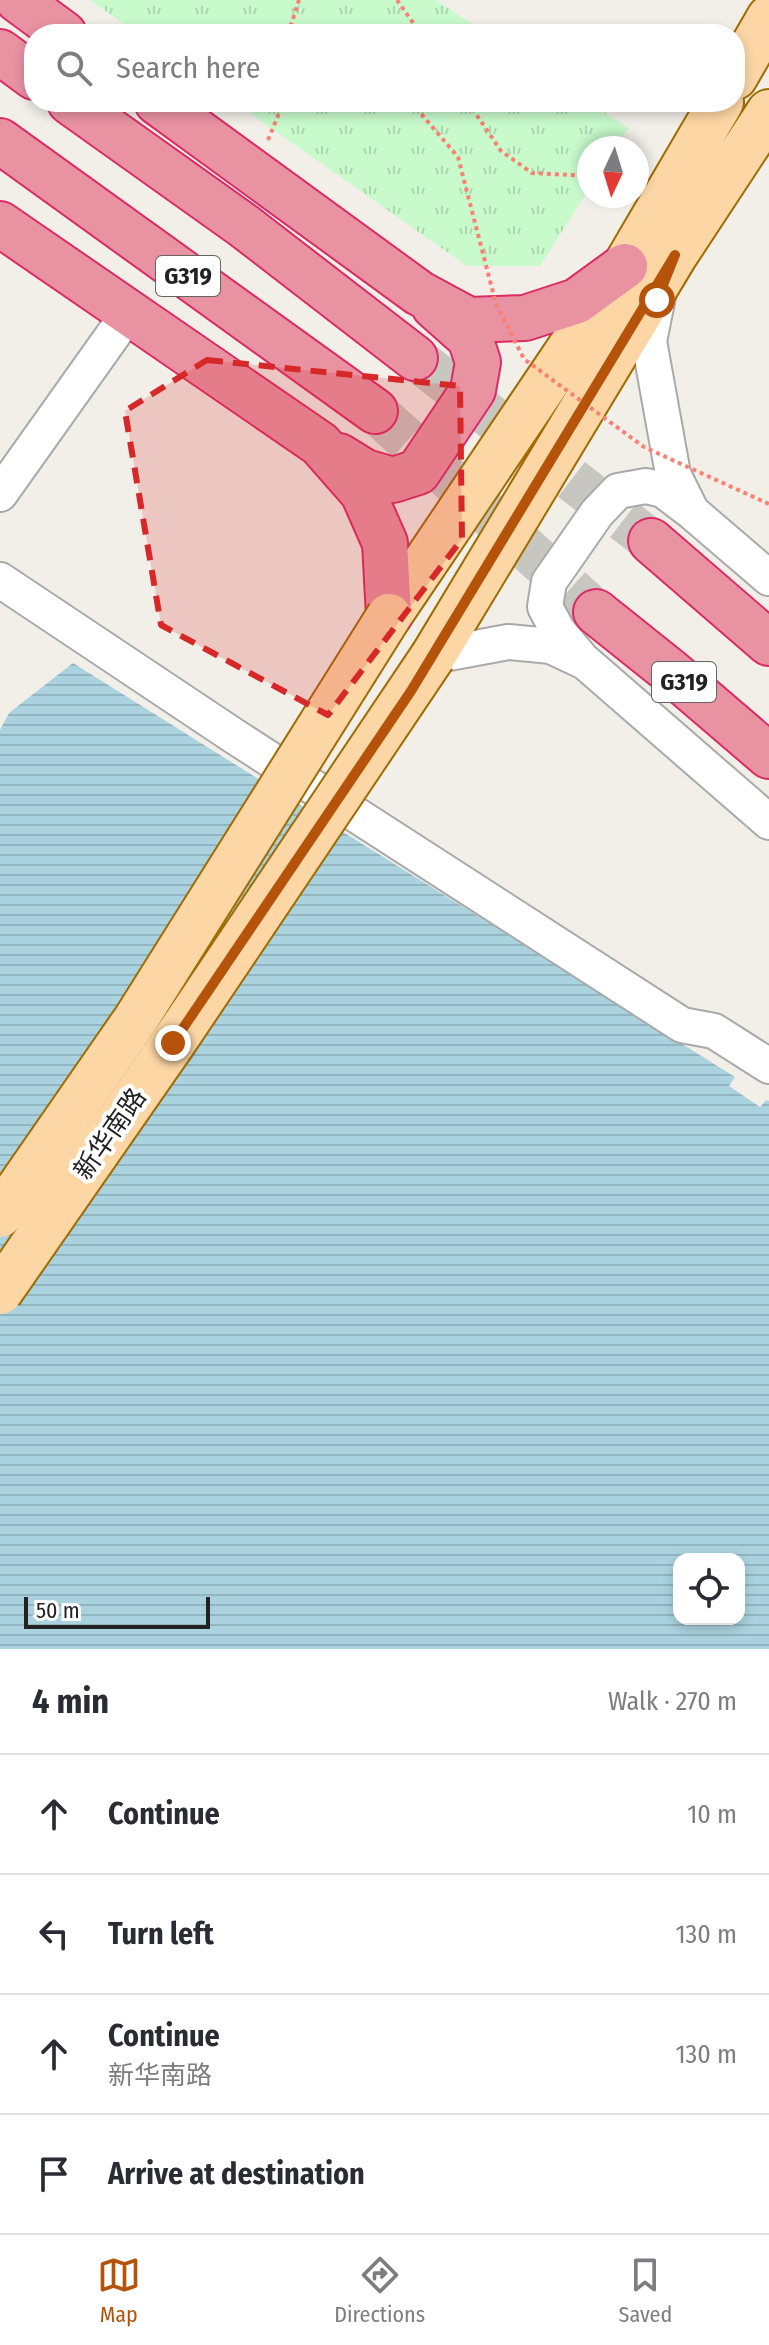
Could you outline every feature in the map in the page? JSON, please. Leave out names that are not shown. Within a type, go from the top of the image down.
[{"type":"highway","points":[[18,0],[50,24]]},
{"type":"highway","points":[[0,52],[24,70]]},
{"type":"highway","name":"G319","points":[[84,112],[244,226],[415,358]]},
{"type":"highway","points":[[0,224],[128,314],[365,472],[393,480],[418,472],[473,390],[478,362],[470,338],[419,293],[170,112]]},
{"type":"highway","name":"G319","points":[[0,141],[375,411]]},
{"type":"highway","points":[[419,293],[469,320],[525,318],[577,301],[625,266]]},
{"type":"highway","points":[[320,444],[363,493],[385,543],[389,616]]},
{"type":"highway","points":[[651,541],[769,643]]},
{"type":"highway","name":"G319","points":[[596,612],[769,756]]},
{"type":"main road","points":[[745,60],[769,18]]},
{"type":"main road","name":"新华南路","points":[[0,1215],[136,1019],[389,616],[625,266],[715,112]]},
{"type":"main road","name":"新华南路","points":[[0,1292],[173,1043],[433,656],[675,255],[769,112]]},
{"type":"street","points":[[675,255],[657,300],[649,341],[673,474],[692,512]]},
{"type":"street","points":[[0,494],[128,314]]},
{"type":"street","points":[[769,578],[663,490],[646,486],[618,491],[597,513],[549,582],[545,607],[558,631],[585,662],[769,822]]},
{"type":"street","points":[[0,580],[234,736],[682,1025],[714,1031],[769,1066]]},
{"type":"street","points":[[433,656],[508,642],[551,646],[585,662]]},
{"type":"path","points":[[291,24],[299,0]]},
{"type":"path","points":[[397,0],[414,24]]},
{"type":"path","points":[[254,174],[279,112]]},
{"type":"path","points":[[420,112],[458,157],[496,304],[524,359],[644,447],[769,504]]},
{"type":"path","points":[[475,112],[501,151],[532,173],[577,175]]},
{"type":"highlighted area","points":[[207,360],[460,386],[462,539],[328,715],[161,625],[125,411]]},
{"type":"green space","points":[[90,0],[436,0],[472,24],[124,24]]},
{"type":"green space","points":[[248,112],[604,112],[628,128],[623,136],[577,136],[577,208],[540,266],[467,266]]},
{"type":"water","points":[[73,663],[735,1077],[729,1086],[760,1107],[766,1100],[769,1101],[769,1649],[0,1649],[0,730],[9,713]]},
{"type":"tunnel","points":[[415,358],[651,541]]},
{"type":"tunnel","points":[[375,411],[596,612]]},
{"type":"route","points":[[173,1043],[411,691],[675,255],[657,300]]}]
